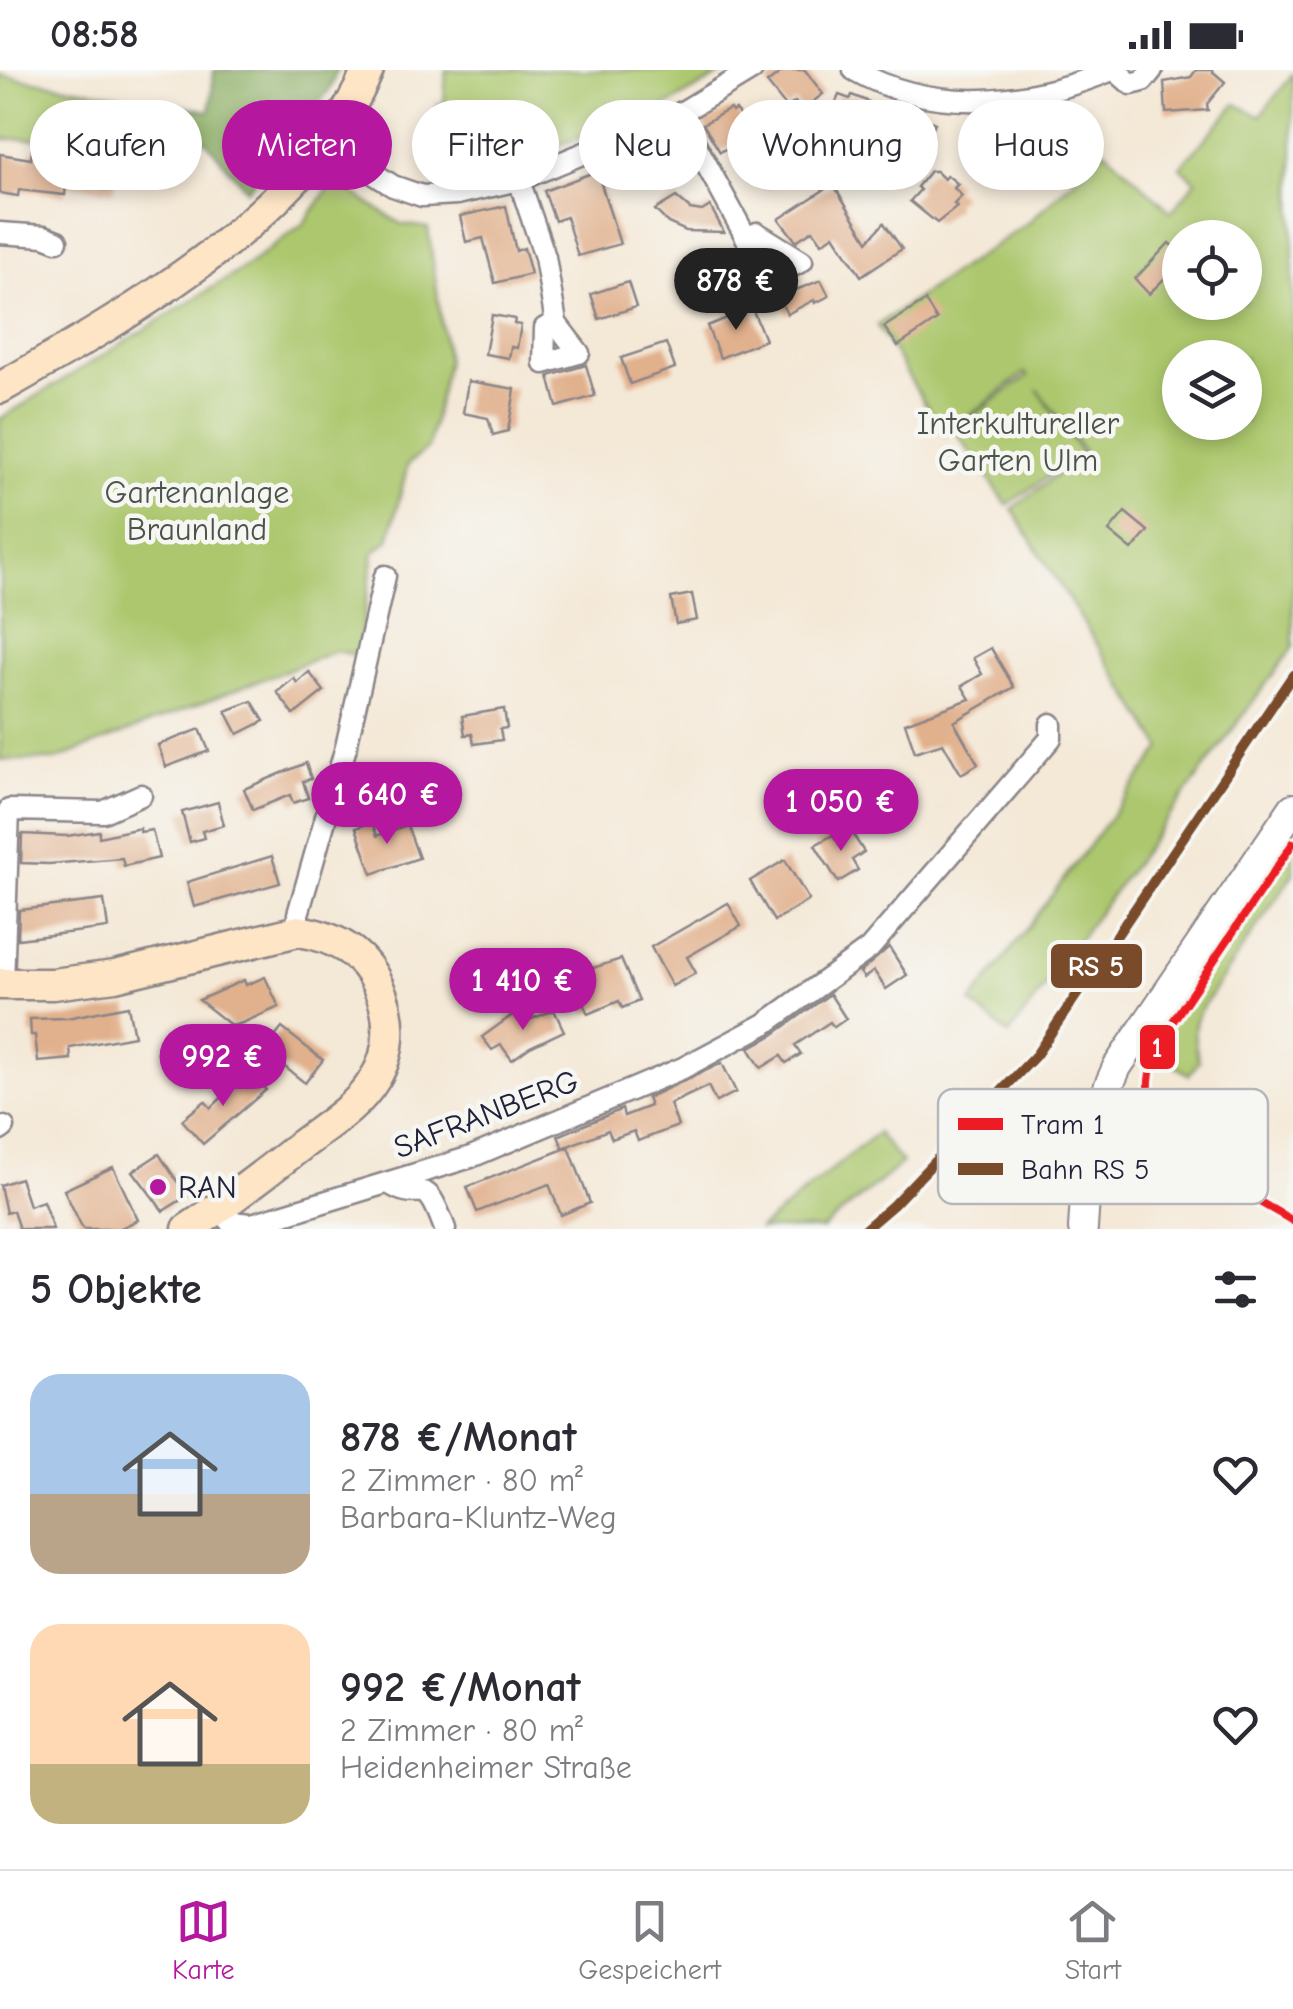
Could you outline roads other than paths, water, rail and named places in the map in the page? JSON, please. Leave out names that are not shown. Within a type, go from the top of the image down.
[{"type":"main road","points":[[356,100],[368,70]]},
{"type":"main road","points":[[0,388],[119,317],[212,253],[285,190]]},
{"type":"main road","points":[[2,984],[53,984],[115,976],[273,934],[298,931],[339,943],[369,968],[386,1006],[387,1049],[376,1078],[351,1107],[188,1229]]},
{"type":"street","points":[[702,100],[752,70]]},
{"type":"street","points":[[854,70],[906,90],[984,102],[1044,93],[1113,70],[1132,84],[1143,81],[1152,70]]},
{"type":"street","points":[[707,165],[747,238]]},
{"type":"street","points":[[392,185],[422,196],[475,190]]},
{"type":"street","points":[[523,190],[545,257],[556,324]]},
{"type":"street","points":[[0,232],[57,241]]},
{"type":"street","points":[[298,931],[298,914],[346,747],[385,576]]},
{"type":"street","name":"SAFRANBERG","points":[[219,1208],[230,1222],[252,1224],[471,1157],[665,1076],[765,1024],[869,949],[1050,738],[1051,724]]},
{"type":"street","points":[[2,984],[9,810],[103,812],[141,795]]},
{"type":"street","points":[[1107,1089],[1125,1053],[1293,808]]},
{"type":"street","name":"SAFRANBERG","points":[[389,1182],[396,1188],[425,1190],[434,1198],[445,1229]]},
{"type":"street","points":[[1083,1229],[1085,1204]]},
{"type":"tram line","name":"1","points":[[1149,1089],[1159,1042],[1293,843]]},
{"type":"tram line","name":"1","points":[[1264,1204],[1293,1221]]},
{"type":"place","name":"RAN","points":[[158,1187]]},
{"type":"park label","name":"Interkultureller Garten Ulm","points":[[1018,442]]},
{"type":"park label","name":"Gartenanlage Braunland","points":[[197,510]]}]
